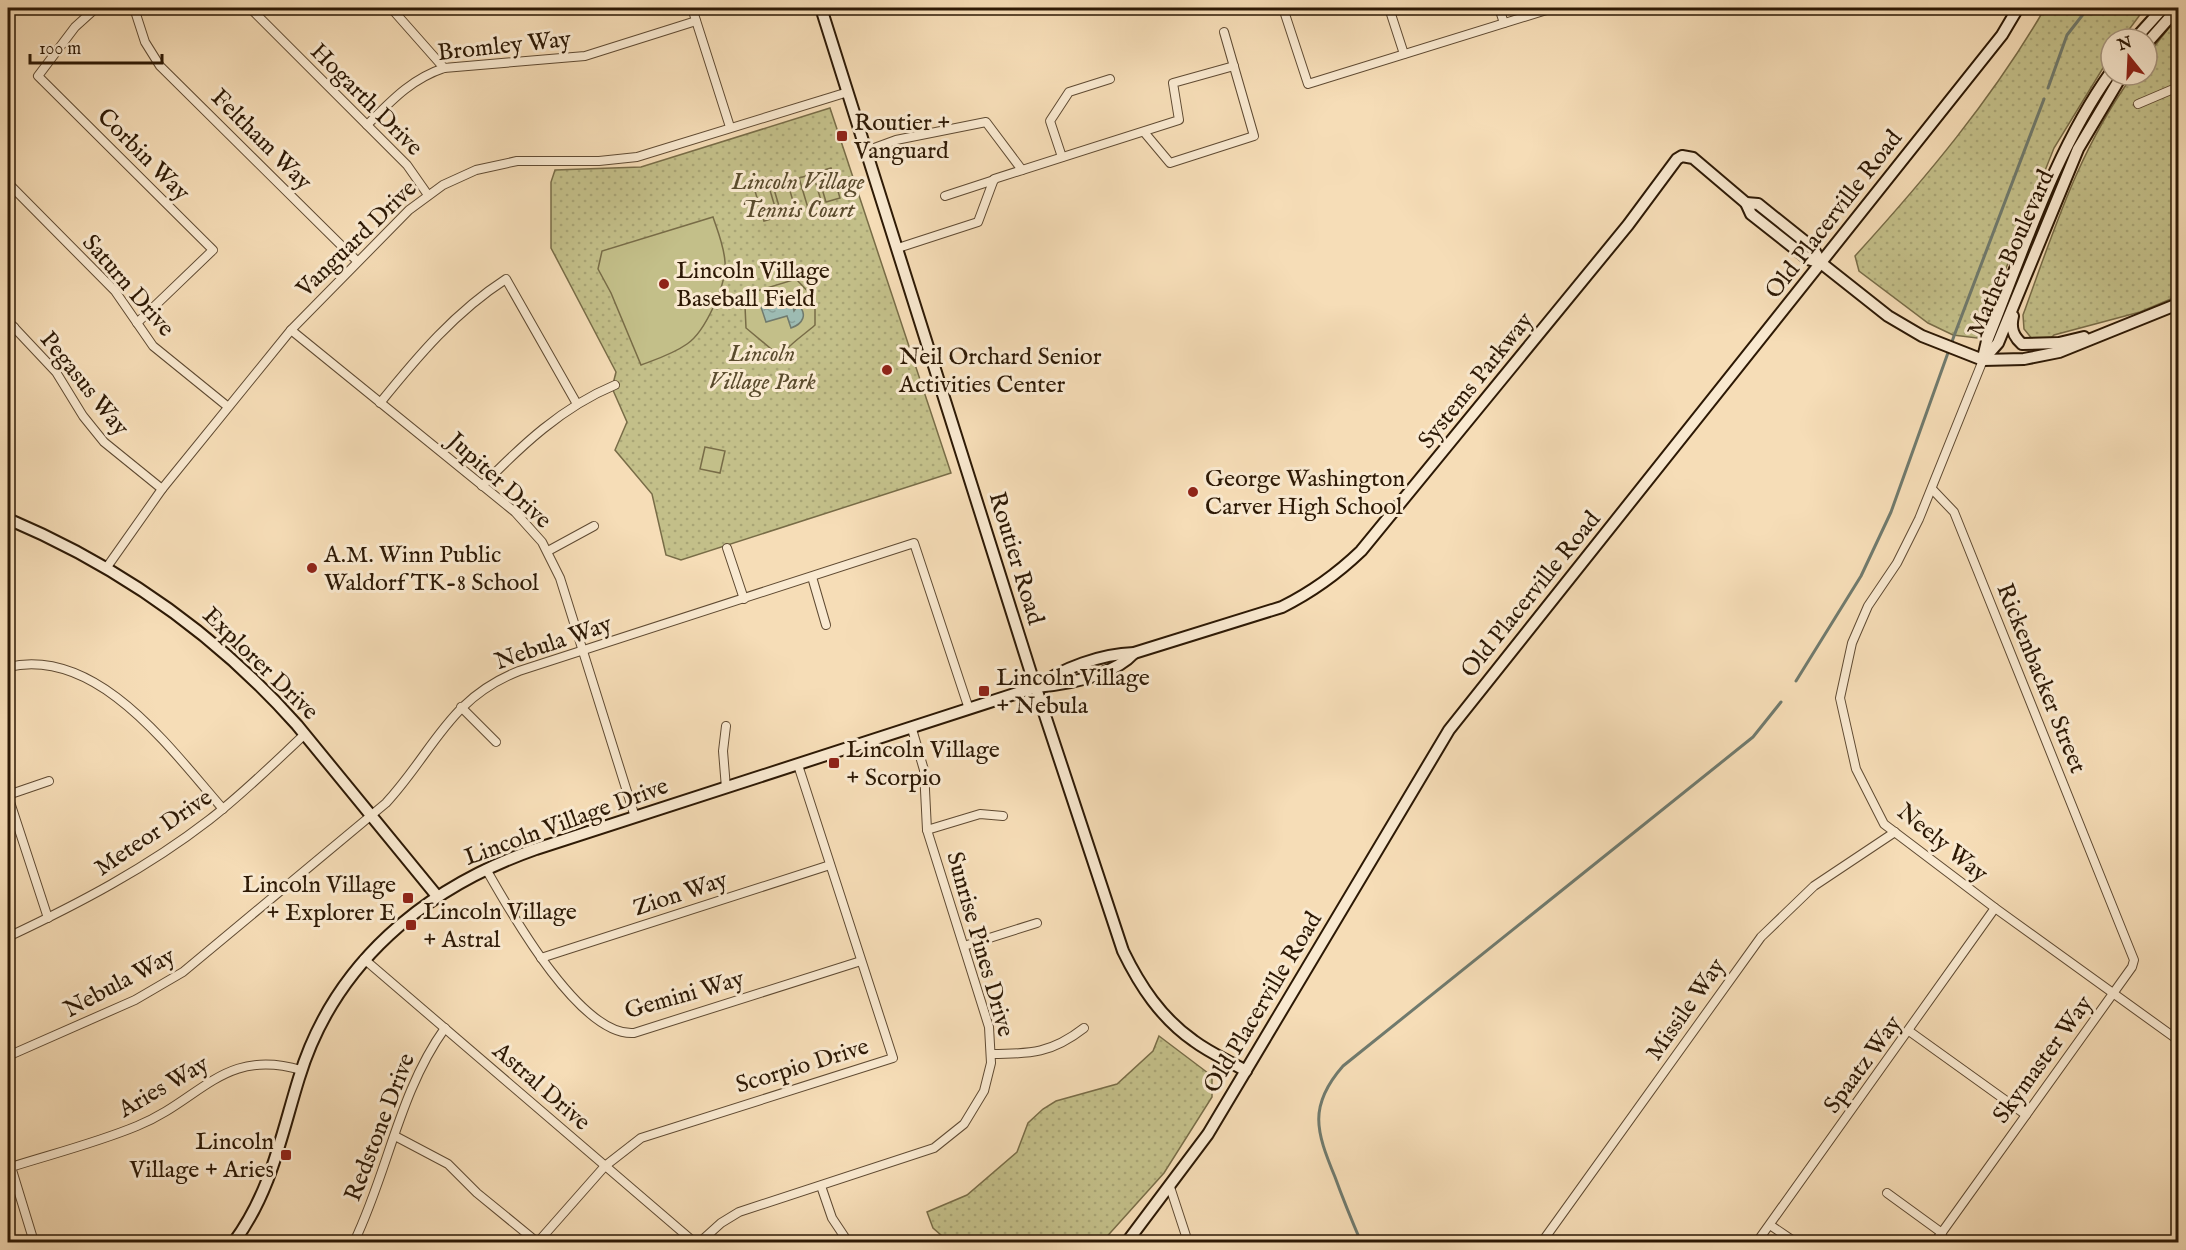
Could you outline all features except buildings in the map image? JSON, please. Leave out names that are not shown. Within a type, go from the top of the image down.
[{"type":"street","name":"Corbin Way","points":[[96,8],[75,27],[38,76],[213,250],[137,323]]},
{"type":"street","name":"Feltham Way","points":[[134,8],[145,42],[160,66],[357,261]]},
{"type":"street","name":"Hogarth Drive","points":[[250,8],[408,167],[428,195]]},
{"type":"street","points":[[391,8],[444,68]]},
{"type":"street","points":[[692,8],[730,127]]},
{"type":"street","name":"Routier Road","points":[[821,8],[1113,926],[1135,975],[1157,1008],[1175,1028],[1196,1043],[1246,1071]]},
{"type":"street","points":[[1283,8],[1308,84],[1552,8]]},
{"type":"street","points":[[1389,8],[1404,54]]},
{"type":"street","points":[[1499,8],[1504,23]]},
{"type":"street","name":"Old Placerville Road","points":[[1127,1242],[1208,1134],[1449,730],[2002,35],[2018,8]]},
{"type":"street","points":[[2146,27],[2163,8]]},
{"type":"street","points":[[2159,29],[2178,8]]},
{"type":"street","name":"Bromley Way","points":[[367,125],[410,84],[444,68],[585,56],[696,21]]},
{"type":"street","points":[[1144,132],[1170,163],[1254,136],[1224,32]]},
{"type":"street","points":[[945,196],[1179,120],[1173,83],[1234,66]]},
{"type":"street","points":[[1062,158],[1050,121],[1068,92],[1110,79]]},
{"type":"street","name":"Mather Boulevard","points":[[1983,360],[1987,341],[2065,152],[2084,114],[2101,87]]},
{"type":"street","name":"Mather Boulevard","points":[[1983,360],[1998,343],[2078,149],[2115,87]]},
{"type":"street","points":[[2138,104],[2178,87]]},
{"type":"street","name":"Vanguard Drive","points":[[107,567],[162,489],[227,406],[291,330],[357,261],[428,195],[458,177],[496,164],[536,159],[599,161],[628,158],[848,93]]},
{"type":"street","points":[[866,151],[896,140],[986,122],[1022,170]]},
{"type":"street","name":"Systems Parkway","points":[[1036,687],[1055,674],[1118,654],[1134,654],[1282,607],[1303,597],[1336,574],[1361,551],[1536,339],[1628,225],[1677,159],[1682,156],[1693,158],[1746,203],[1751,214],[1808,259],[1821,263],[1888,316],[1922,336],[1983,360]]},
{"type":"street","points":[[898,248],[978,222],[994,180]]},
{"type":"street","name":"Saturn Drive","points":[[8,183],[115,291],[153,346],[227,406]]},
{"type":"street","points":[[2027,273],[2012,321],[2015,338],[2022,344],[2059,344],[2117,329]]},
{"type":"street","points":[[381,403],[445,328],[472,302],[506,279],[577,404]]},
{"type":"street","points":[[1983,360],[2024,359],[2050,354],[2178,304]]},
{"type":"street","name":"Pegasus Way","points":[[8,321],[11,331],[56,372],[83,416],[104,442],[162,489]]},
{"type":"street","name":"Jupiter Drive","points":[[291,330],[530,527],[548,552],[560,578],[635,817]]},
{"type":"street","name":"Neely Way","points":[[1983,360],[1932,489],[1897,563],[1868,606],[1852,643],[1840,698],[1856,769],[1884,824],[1995,908],[2178,1040]]},
{"type":"street","points":[[482,486],[516,452],[577,404],[615,385]]},
{"type":"street","name":"Rickenbacker Street","points":[[1932,489],[1954,512],[2107,888]]},
{"type":"street","name":"Explorer Drive","points":[[8,519],[107,567],[151,595],[215,643],[274,699],[305,734],[437,896]]},
{"type":"street","points":[[548,552],[594,526]]},
{"type":"street","name":"Nebula Way","points":[[8,1056],[135,1000],[183,972],[372,816],[405,781],[443,727],[461,707],[487,686],[508,675],[914,543],[969,709]]},
{"type":"street","points":[[727,548],[744,599]]},
{"type":"street","points":[[812,577],[826,625]]},
{"type":"street","points":[[8,667],[32,663],[53,665],[96,684],[147,725],[223,809]]},
{"type":"street","name":"Lincoln Village Drive","points":[[234,1242],[252,1216],[270,1180],[301,1070],[324,1017],[364,959],[395,927],[437,896],[486,869],[536,849],[1036,687]]},
{"type":"street","points":[[461,707],[496,742]]},
{"type":"street","points":[[726,726],[723,751],[726,788]]},
{"type":"street","name":"Sunrise Pines Drive","points":[[700,1242],[721,1222],[739,1212],[917,1155],[950,1137],[964,1124],[980,1100],[989,1073],[992,1054],[989,1027],[927,830],[924,770],[912,729]]},
{"type":"street","name":"Meteor Drive","points":[[8,937],[88,899],[164,853],[223,809],[305,734]]},
{"type":"street","name":"Scorpio Drive","points":[[537,1242],[605,1166],[631,1143],[662,1129],[892,1058],[798,765]]},
{"type":"street","points":[[48,918],[8,795],[49,782]]},
{"type":"street","points":[[927,830],[980,814],[1003,816]]},
{"type":"street","name":"Missile Way","points":[[1542,1242],[1761,937],[1814,885],[1895,832]]},
{"type":"street","name":"Zion Way","points":[[541,958],[831,865]]},
{"type":"street","name":"Gemini Way","points":[[486,869],[541,958],[584,1007],[607,1027],[625,1034],[861,961]]},
{"type":"street","name":"Skymaster Way","points":[[1935,1242],[2132,967],[2134,955],[2107,888]]},
{"type":"street","name":"Spaatz Way","points":[[1758,1242],[1995,908]]},
{"type":"street","points":[[964,946],[1037,923]]},
{"type":"street","name":"Astral Drive","points":[[364,959],[694,1242]]},
{"type":"street","name":"Redstone Drive","points":[[354,1242],[373,1202],[415,1078],[445,1028]]},
{"type":"street","points":[[992,1054],[1046,1051],[1069,1040],[1084,1029]]},
{"type":"street","points":[[1909,1031],[2026,1115]]},
{"type":"street","name":"Aries Way","points":[[11,1167],[138,1126],[166,1112],[222,1074],[241,1066],[273,1063],[301,1070]]},
{"type":"street","points":[[395,1136],[448,1164],[477,1193],[537,1242]]},
{"type":"street","points":[[8,1157],[34,1242]]},
{"type":"street","points":[[821,1186],[832,1218],[848,1242]]},
{"type":"street","points":[[1170,1187],[1188,1242]]},
{"type":"street","points":[[1887,1193],[1942,1233]]},
{"type":"street","points":[[1770,1225],[1795,1242]]},
{"type":"green space","points":[[2045,8],[2145,8],[2131,27],[2099,27],[2099,75],[2054,148],[1981,331],[1977,338],[1953,335],[1928,323],[1859,271],[1855,256],[1957,137],[2025,41]]},
{"type":"green space","points":[[2178,16],[2178,296],[2140,312],[2054,335],[2050,339],[2033,340],[2024,329],[2023,315],[2069,191],[2097,132],[2125,87],[2159,87],[2159,41]]},
{"type":"green space","name":"Lincoln Village Park","points":[[830,108],[951,473],[681,560],[666,555],[652,494],[615,450],[627,422],[612,388],[616,372],[551,248],[551,182],[555,170],[641,167]]},
{"type":"green space","points":[[831,168],[840,198],[826,202],[817,172]]},
{"type":"green space","points":[[813,174],[822,204],[808,208],[799,178]]},
{"type":"green space","points":[[787,181],[796,211],[782,216],[773,186]]},
{"type":"green space","points":[[769,187],[778,217],[764,221],[755,191]]},
{"type":"green space","name":"Lincoln Village Baseball Field","points":[[713,217],[725,262],[725,271],[714,307],[701,329],[687,344],[641,365],[611,293],[598,269],[602,251]]},
{"type":"green space","points":[[796,279],[815,299],[815,325],[786,350],[782,348],[776,353],[746,328],[745,306],[757,291]]},
{"type":"green space","points":[[705,447],[725,451],[720,473],[700,469]]},
{"type":"green space","points":[[1159,1036],[1212,1076],[1212,1097],[1164,1173],[1102,1242],[949,1242],[933,1228],[927,1212],[967,1195],[1017,1152],[1028,1123],[1043,1109],[1056,1101],[1117,1084],[1153,1051]]},
{"type":"water","points":[[790,297],[794,311],[798,305],[803,312],[801,321],[791,328],[787,316],[766,322],[761,307]]},
{"type":"waterway","points":[[2048,88],[2067,35],[2088,8]]},
{"type":"waterway","points":[[1796,681],[1861,576],[1891,512],[1954,336],[2044,99]]},
{"type":"waterway","points":[[1361,1242],[1328,1161],[1320,1132],[1320,1107],[1332,1080],[1343,1066],[1753,737],[1781,702]]},
{"type":"place","name":"Routier + Vanguard","points":[[842,136]]},
{"type":"place","name":"Lincoln Village Baseball Field","points":[[664,284]]},
{"type":"place","name":"Neil Orchard Senior Activities Center","points":[[887,370]]},
{"type":"place","name":"George Washington Carver High School","points":[[1193,492]]},
{"type":"place","name":"A.M. Winn Public Waldorf TK-8 School","points":[[312,568]]},
{"type":"place","name":"Lincoln Village + Nebula","points":[[984,691]]},
{"type":"place","name":"Lincoln Village + Scorpio","points":[[834,763]]},
{"type":"place","name":"Lincoln Village + Explorer E","points":[[408,898]]},
{"type":"place","name":"Lincoln Village + Astral","points":[[411,925]]},
{"type":"place","name":"Lincoln Village + Aries","points":[[286,1155]]},
{"type":"park label","name":"Lincoln Village Tennis Court","points":[[798,195]]}]
